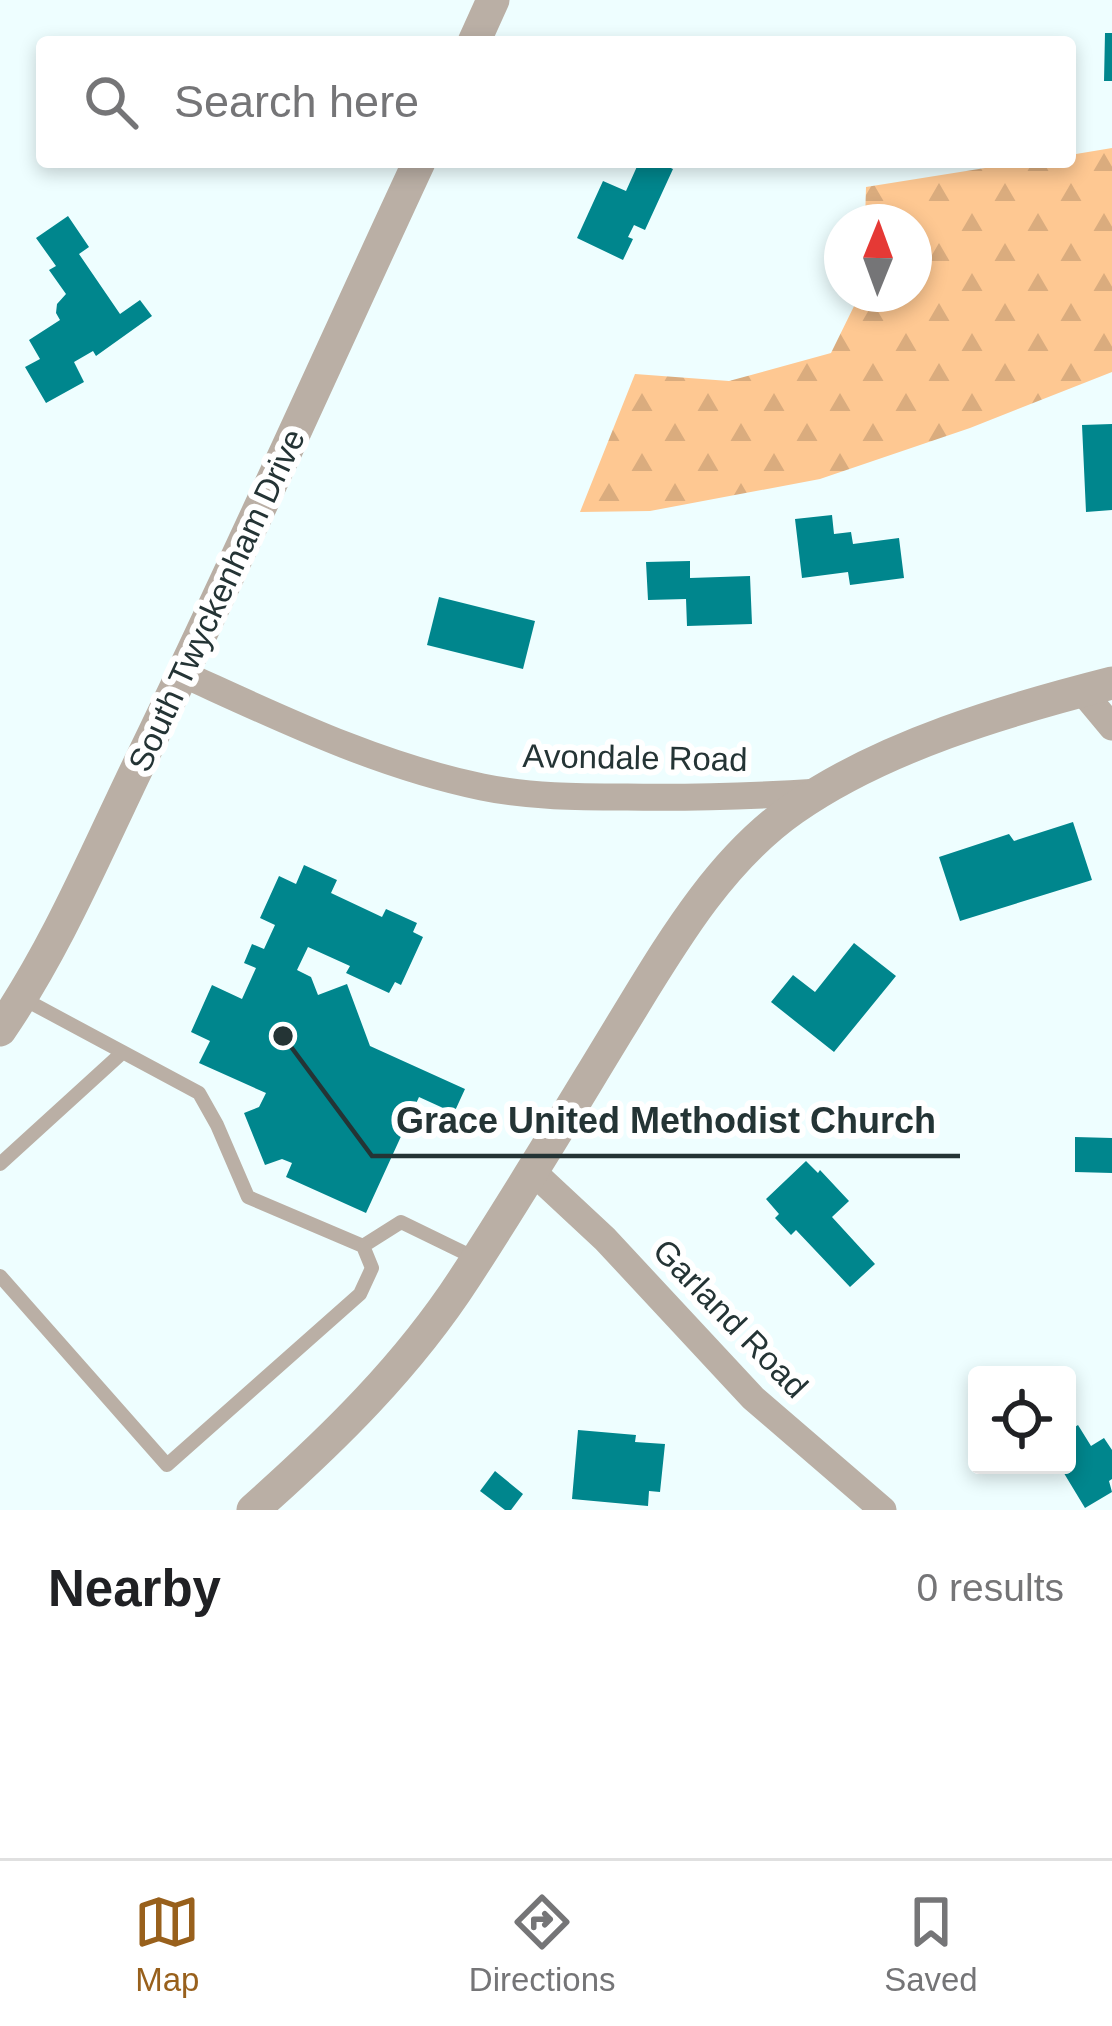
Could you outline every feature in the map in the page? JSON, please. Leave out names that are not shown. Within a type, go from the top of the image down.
[{"type":"street","points":[[477,36],[493,0]]},
{"type":"street","name":"South Twyckenham Drive","points":[[0,1030],[22,998],[183,674],[416,168]]},
{"type":"street","name":"Avondale Road","points":[[183,674],[326,739],[414,770],[482,787],[563,797],[730,798],[819,792]]},
{"type":"street","points":[[254,1510],[396,1371],[434,1323],[680,930],[737,859],[819,792],[910,748],[989,718],[1097,687],[1112,727]]},
{"type":"street","name":"Garland Road","points":[[532,1171],[605,1239],[753,1398],[883,1510]]},
{"type":"lane","points":[[0,1276],[167,1465],[360,1294],[372,1268],[363,1246],[248,1197],[199,1093],[22,998]]},
{"type":"lane","points":[[0,1165],[123,1052]]},
{"type":"lane","points":[[363,1246],[401,1222],[477,1259]]},
{"type":"green space","points":[[1112,148],[1112,372],[970,428],[820,479],[650,511],[580,512],[635,374],[729,381],[831,353],[851,312],[932,312],[932,204],[866,204],[866,187],[985,168],[1076,168],[1076,154]]},
{"type":"building","points":[[1105,33],[1112,33],[1112,81],[1104,81]]},
{"type":"building","points":[[636,168],[673,169],[645,230],[634,225],[623,260],[577,238],[603,181],[626,191]]},
{"type":"building","points":[[68,216],[89,247],[79,254],[120,314],[140,300],[152,316],[96,356],[93,351],[74,362],[84,382],[46,403],[25,367],[40,359],[29,340],[60,320],[57,304],[66,294],[49,270],[56,266],[36,238]]},
{"type":"building","points":[[1112,424],[1112,510],[1086,512],[1082,425]]},
{"type":"building","points":[[832,515],[834,534],[851,532],[853,544],[899,538],[904,578],[850,585],[848,572],[802,578],[795,519]]},
{"type":"building","points":[[690,561],[690,578],[750,576],[752,624],[687,626],[686,599],[648,600],[646,562]]},
{"type":"building","points":[[439,597],[535,621],[523,669],[427,645]]},
{"type":"building","points":[[1073,822],[1092,880],[960,921],[939,857],[1009,834],[1014,841]]},
{"type":"building","points":[[304,865],[337,880],[331,893],[382,917],[386,909],[417,923],[413,932],[423,937],[401,985],[395,982],[389,993],[346,973],[350,966],[308,947],[297,970],[311,977],[318,995],[347,984],[370,1046],[465,1089],[454,1113],[419,1097],[366,1213],[286,1177],[292,1163],[282,1159],[265,1165],[244,1113],[259,1107],[266,1093],[199,1063],[210,1041],[191,1032],[212,985],[242,999],[256,968],[244,963],[252,944],[264,949],[275,925],[260,918],[279,876],[296,884]]},
{"type":"building","points":[[854,943],[896,976],[834,1052],[771,1002],[793,975],[815,992]]},
{"type":"building","points":[[1075,1137],[1112,1138],[1112,1173],[1075,1172]]},
{"type":"building","points":[[806,1161],[849,1201],[832,1217],[875,1264],[850,1287],[796,1230],[791,1235],[766,1199]]},
{"type":"building","points":[[1076,1426],[1091,1446],[1104,1438],[1112,1450],[1112,1492],[1085,1508],[1064,1474],[1076,1474]]},
{"type":"building","points":[[578,1430],[636,1435],[635,1442],[665,1444],[660,1492],[649,1491],[648,1506],[572,1499]]},
{"type":"building","points":[[495,1471],[523,1494],[511,1510],[480,1491]]},
{"type":"place","name":"Grace United Methodist Church","points":[[283,1036]]}]
